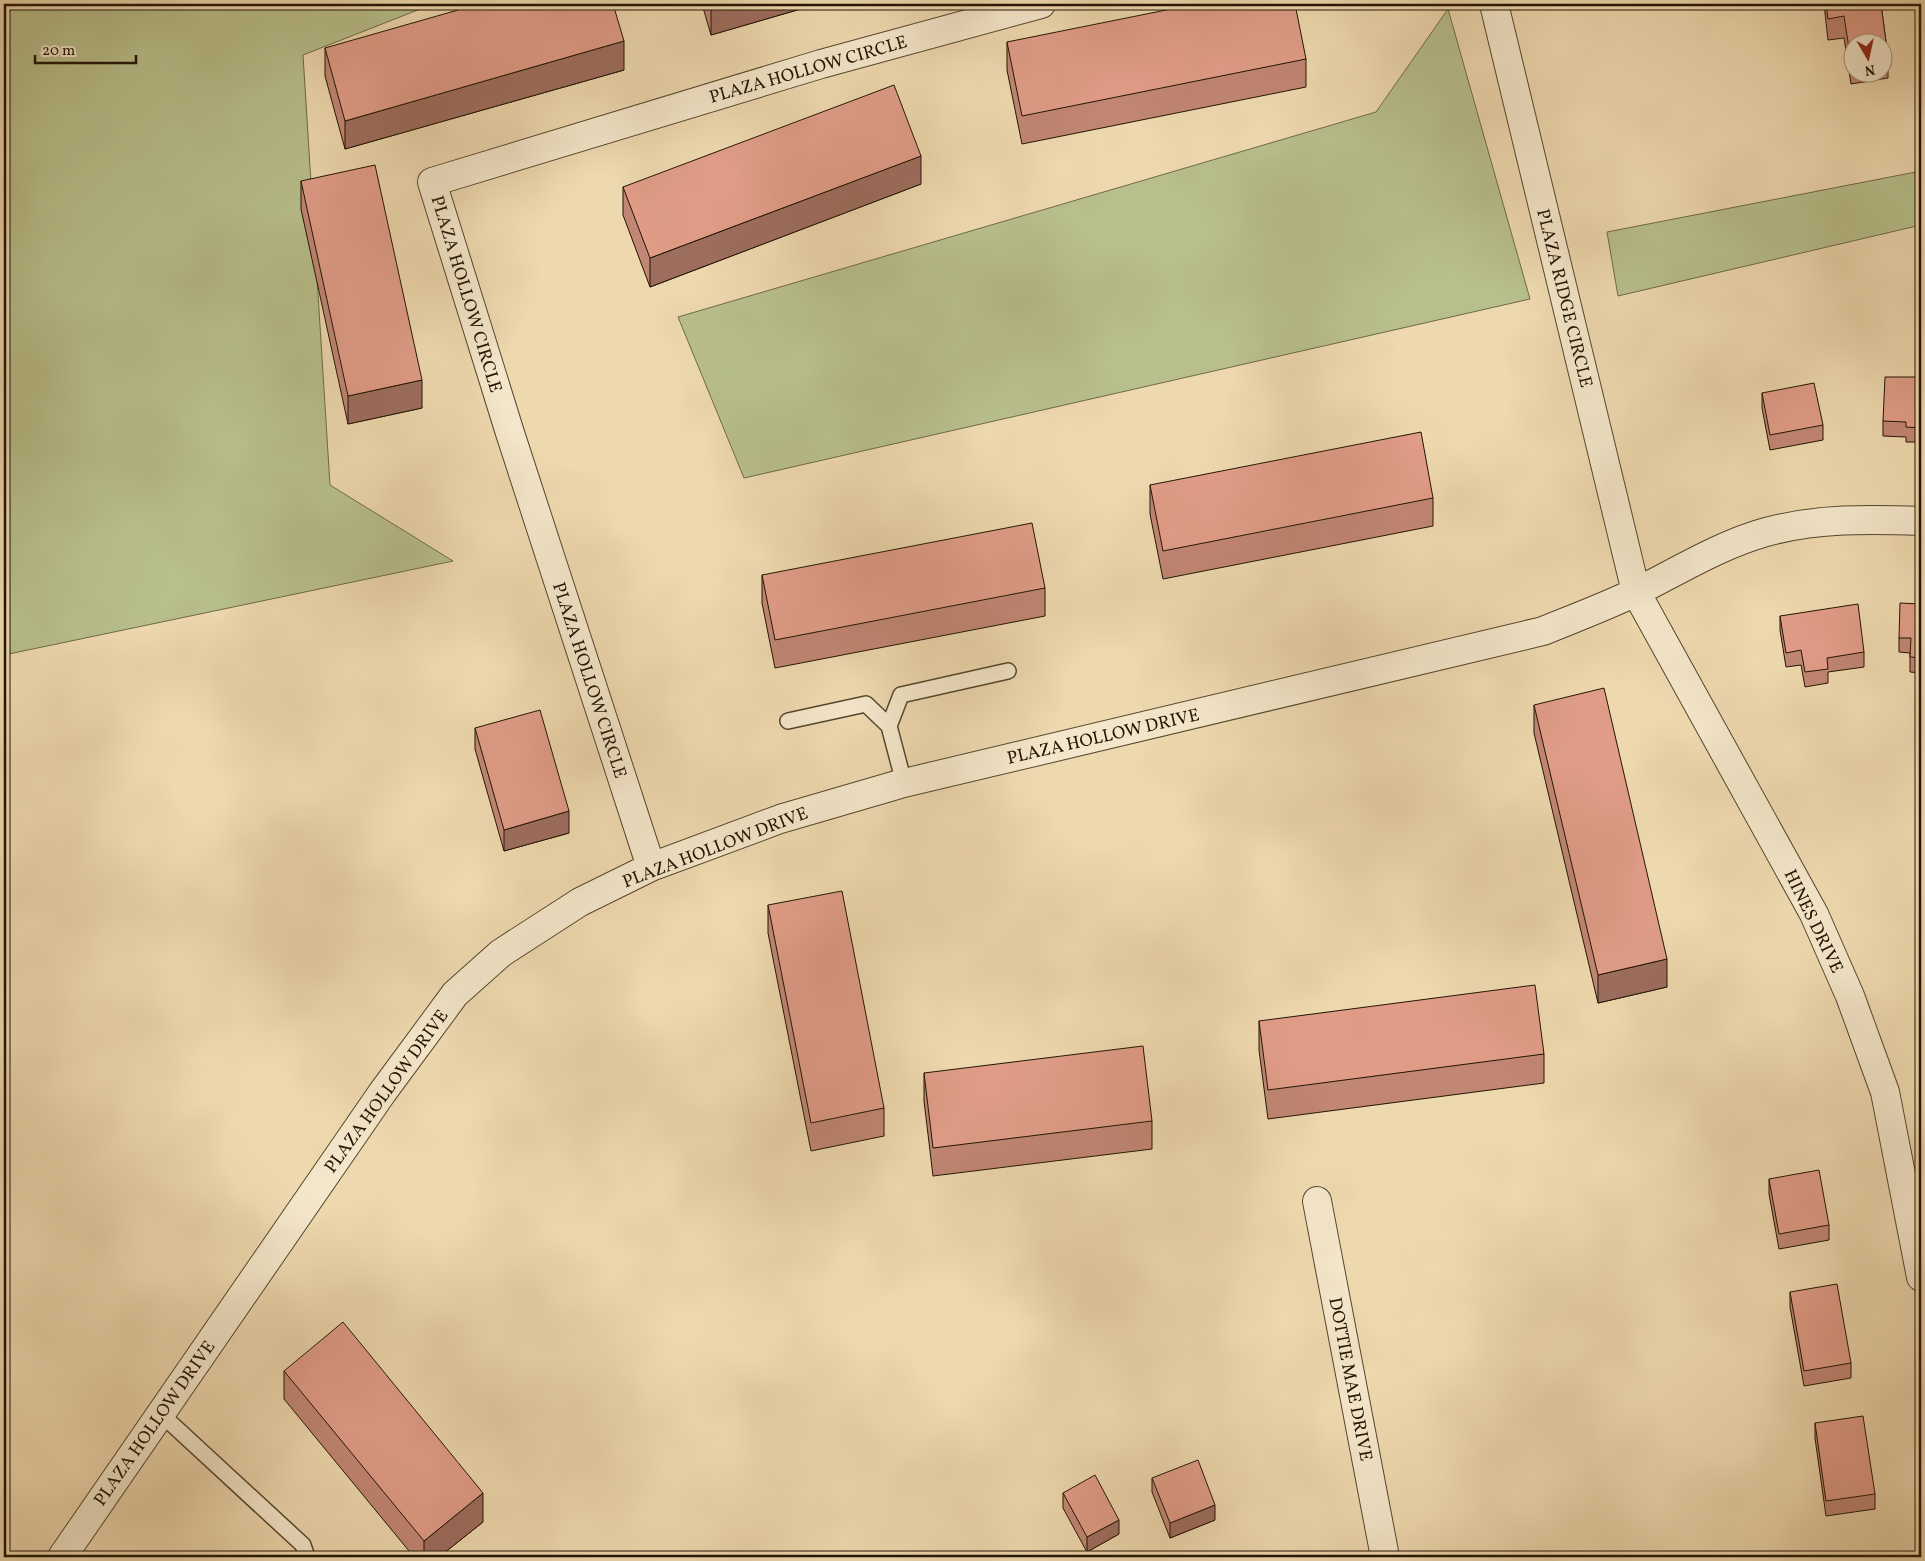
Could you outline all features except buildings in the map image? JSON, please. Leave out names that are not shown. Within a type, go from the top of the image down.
[{"type":"street","name":"PLAZA HOLLOW CIRCLE","points":[[651,867],[510,433],[432,182],[821,64],[1041,4]]},
{"type":"street","name":"PLAZA RIDGE CIRCLE","points":[[1494,4],[1636,592]]},
{"type":"street","name":"PLAZA HOLLOW DRIVE","points":[[62,1557],[382,1093],[455,994],[501,953],[580,902],[651,867],[780,819],[904,783],[1543,631],[1636,592],[1731,543],[1767,532],[1804,524],[1841,520],[1921,521]]},
{"type":"street","name":"HINES DRIVE","points":[[1636,592],[1814,914],[1850,996],[1885,1092],[1921,1276]]},
{"type":"street","name":"DOTTIE MAE DRIVE","points":[[1317,1201],[1385,1557]]},
{"type":"lane","points":[[889,726],[901,694],[1008,671]]},
{"type":"lane","points":[[788,721],[866,704],[889,726],[904,783]]},
{"type":"lane","points":[[161,1414],[303,1545],[307,1557]]},
{"type":"green space","points":[[4,4],[433,4],[303,55],[330,485],[453,561],[4,655]]},
{"type":"green space","points":[[1448,9],[1530,299],[744,478],[678,317],[1376,112]]},
{"type":"green space","points":[[1921,171],[1921,225],[1618,296],[1607,232]]}]
